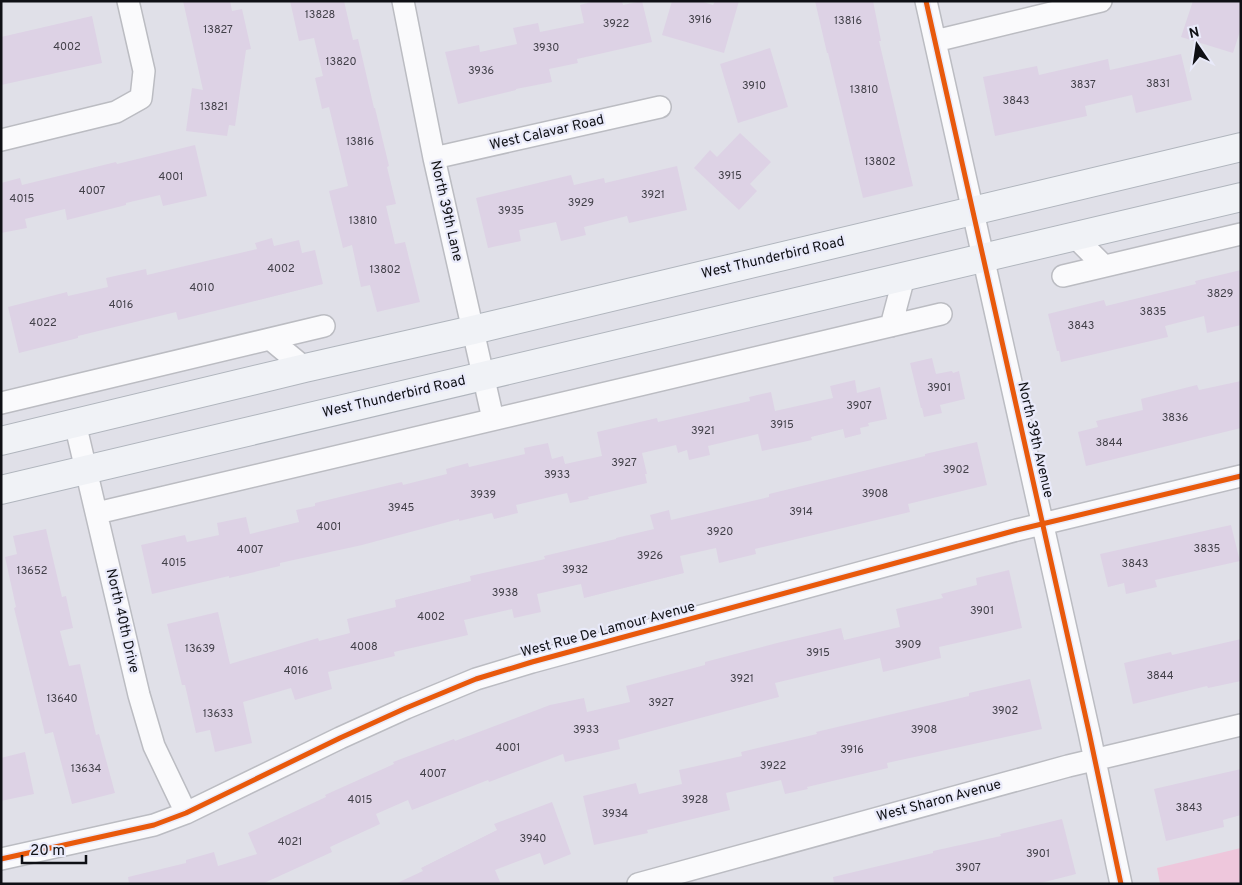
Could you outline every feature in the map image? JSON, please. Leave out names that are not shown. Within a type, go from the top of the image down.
[{"type":"main road","name":"West Thunderbird Road","points":[[1,441],[1241,147]]},
{"type":"main road","name":"West Thunderbird Road","points":[[1,490],[1241,197]]},
{"type":"street","points":[[1,140],[116,112],[141,98],[144,72],[128,1]]},
{"type":"street","name":"North 39th Lane","points":[[403,1],[434,158],[493,419]]},
{"type":"street","name":"North 39th Avenue","points":[[926,1],[1095,760],[1120,884]]},
{"type":"street","points":[[935,40],[1101,1]]},
{"type":"street","name":"West Calavar Road","points":[[434,158],[660,107]]},
{"type":"street","points":[[1063,276],[1241,234]]},
{"type":"street","points":[[1075,237],[1104,266]]},
{"type":"street","points":[[891,326],[904,277]]},
{"type":"street","points":[[97,513],[941,314]]},
{"type":"street","points":[[1,404],[324,326]]},
{"type":"street","points":[[270,340],[305,368]]},
{"type":"street","name":"North 40th Drive","points":[[75,423],[154,746],[186,813]]},
{"type":"street","name":"West Rue De Lamour Avenue","points":[[1,859],[154,825],[186,813],[340,738],[476,679],[550,657],[1042,524],[1241,476]]},
{"type":"street","name":"West Sharon Avenue","points":[[638,884],[1095,760],[1241,725]]},
{"type":"shaded area","points":[[1241,848],[1241,884],[1160,884],[1157,868]]},
{"type":"building","points":[[183,1],[230,1],[232,11],[242,9],[251,49],[246,50],[235,126],[229,125],[227,136],[186,131],[192,88],[203,90]]},
{"type":"building","points":[[290,1],[344,1],[353,40],[358,39],[389,166],[387,167],[396,204],[386,206],[395,244],[405,242],[420,302],[377,312],[370,285],[361,287],[352,245],[343,248],[329,191],[348,186],[329,107],[322,109],[315,78],[323,76],[314,38],[299,41]]},
{"type":"building","points":[[595,1],[622,1],[623,5],[642,1],[652,42],[577,59],[578,63],[549,69],[552,82],[458,104],[445,52],[479,45],[480,52],[517,44],[513,28],[538,23],[540,32],[584,23],[580,5]]},
{"type":"building","points":[[672,1],[700,1],[713,5],[715,1],[739,1],[724,53],[662,35]]},
{"type":"building","points":[[815,1],[873,1],[881,41],[879,41],[913,186],[863,198]]},
{"type":"building","points":[[1193,1],[1241,1],[1241,28],[1233,53],[1181,37]]},
{"type":"building","points":[[92,16],[102,63],[1,85],[1,37]]},
{"type":"building","points":[[770,48],[788,107],[738,123],[720,64]]},
{"type":"building","points":[[1181,54],[1192,100],[1136,113],[1132,95],[1085,106],[1087,116],[995,136],[983,77],[1037,66],[1039,75],[1108,59],[1110,70]]},
{"type":"building","points":[[740,133],[771,162],[750,184],[757,191],[739,210],[694,168],[710,150],[717,157]]},
{"type":"building","points":[[195,145],[207,196],[163,206],[160,195],[67,220],[65,209],[25,219],[27,228],[1,233],[1,183],[20,178],[22,185]]},
{"type":"building","points":[[677,166],[687,210],[629,223],[627,216],[584,227],[586,235],[561,241],[556,222],[519,230],[521,241],[488,248],[476,198],[571,175],[574,185],[604,178],[605,183]]},
{"type":"building","points":[[272,238],[274,246],[299,240],[302,253],[315,250],[323,284],[178,320],[176,312],[78,336],[78,338],[19,353],[8,307],[67,292],[68,296],[108,287],[106,278],[146,269],[147,275],[257,249],[255,243]]},
{"type":"building","points":[[1241,270],[1241,325],[1207,333],[1204,316],[1165,326],[1168,337],[1061,362],[1048,314],[1104,300],[1106,306],[1196,284],[1195,281]]},
{"type":"building","points":[[932,358],[936,374],[959,371],[965,399],[940,405],[942,413],[924,417],[910,363]]},
{"type":"building","points":[[855,380],[857,393],[880,387],[887,419],[868,423],[869,426],[860,428],[861,434],[845,438],[843,429],[811,437],[812,440],[762,451],[758,434],[708,446],[710,455],[689,460],[687,450],[678,453],[676,445],[642,453],[647,483],[570,503],[567,493],[516,505],[518,513],[494,519],[492,513],[459,521],[459,519],[362,545],[280,563],[280,566],[152,594],[141,545],[185,535],[187,542],[219,535],[217,523],[246,517],[250,534],[299,522],[296,510],[315,506],[315,503],[402,482],[403,485],[447,474],[446,469],[468,463],[469,467],[525,454],[524,448],[548,443],[552,459],[563,456],[565,464],[602,456],[597,432],[657,418],[658,422],[750,401],[749,397],[771,392],[775,411],[833,398],[830,386]]},
{"type":"building","points":[[1241,381],[1241,428],[1086,466],[1078,432],[1098,427],[1096,421],[1143,410],[1141,399],[1197,385],[1199,390]]},
{"type":"building","points":[[977,442],[987,485],[908,504],[910,512],[755,549],[756,554],[719,563],[716,548],[680,556],[684,573],[584,598],[581,584],[537,594],[541,612],[514,618],[512,609],[464,620],[468,635],[394,652],[395,656],[328,672],[332,689],[295,700],[291,688],[243,702],[252,743],[215,752],[210,730],[196,733],[185,685],[182,685],[167,624],[218,612],[230,664],[318,638],[319,641],[350,633],[347,619],[396,607],[395,600],[471,581],[470,576],[545,559],[544,556],[654,529],[650,515],[669,510],[671,520],[769,497],[769,494]]},
{"type":"building","points":[[1231,525],[1240,561],[1155,580],[1157,587],[1126,594],[1124,583],[1108,587],[1100,554]]},
{"type":"building","points":[[46,529],[62,597],[66,596],[73,628],[60,631],[69,666],[80,664],[96,735],[99,734],[115,793],[72,804],[53,732],[45,734],[14,608],[16,607],[5,557],[17,554],[13,536]]},
{"type":"building","points":[[1009,570],[1022,628],[939,647],[941,658],[883,672],[880,658],[775,683],[779,697],[618,740],[620,749],[565,762],[563,754],[489,782],[488,780],[412,810],[408,800],[376,814],[380,824],[330,847],[332,852],[262,884],[129,884],[128,877],[186,863],[186,860],[214,852],[218,866],[257,854],[248,833],[394,764],[393,762],[454,739],[455,741],[550,705],[584,698],[587,712],[630,702],[626,686],[777,643],[841,628],[844,640],[900,627],[896,609],[943,598],[941,594],[977,585],[976,578]]},
{"type":"building","points":[[1241,639],[1241,681],[1208,688],[1207,686],[1133,704],[1124,663],[1171,652],[1172,655]]},
{"type":"building","points":[[1030,679],[1042,729],[887,763],[888,768],[785,794],[781,780],[726,793],[730,810],[647,830],[648,833],[594,845],[583,796],[636,783],[639,794],[682,784],[679,770],[742,756],[741,752],[817,734],[816,732],[969,696],[969,693]]},
{"type":"building","points":[[25,752],[34,794],[1,801],[1,758]]},
{"type":"building","points":[[1241,769],[1241,815],[1223,820],[1224,827],[1166,841],[1154,789]]},
{"type":"building","points":[[552,802],[571,854],[544,865],[540,853],[495,870],[501,884],[395,884],[423,871],[421,868],[497,830],[494,824]]},
{"type":"building","points":[[1062,819],[1076,874],[1037,884],[834,884],[833,877],[933,853],[933,851],[1001,836],[1000,834]]},
{"type":"cycle path","points":[[926,1],[1089,732],[1121,884]]},
{"type":"cycle path","points":[[1,859],[154,825],[186,813],[340,738],[476,679],[532,662],[1017,530],[1241,476]]}]
